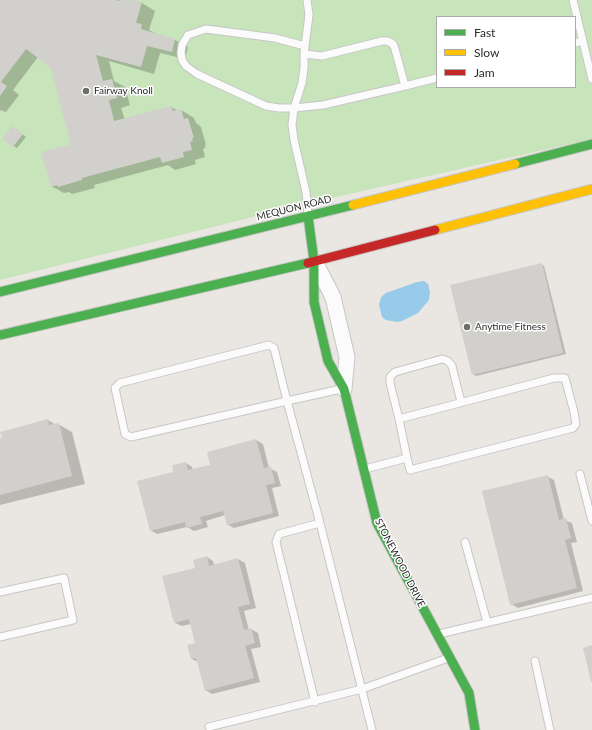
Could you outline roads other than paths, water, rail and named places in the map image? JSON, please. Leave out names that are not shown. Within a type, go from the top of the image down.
[{"type":"main road","name":"MEQUON ROAD","points":[[0,292],[592,144]]},
{"type":"main road","points":[[0,335],[314,260],[592,189]]},
{"type":"main road","name":"STONEWOOD DRIVE","points":[[308,216],[314,260]]},
{"type":"main road","name":"STONEWOOD DRIVE","points":[[344,389],[377,523],[468,693],[475,730]]},
{"type":"street","name":"STONEWOOD DRIVE","points":[[314,260],[333,297],[347,357],[344,389]]},
{"type":"lane","points":[[307,0],[310,15],[304,54],[302,83],[294,108],[292,125],[306,192],[308,216]]},
{"type":"lane","points":[[573,0],[592,79]]},
{"type":"lane","points":[[305,46],[275,38],[206,29],[188,35],[182,45],[181,54],[182,60],[186,66],[197,74],[266,106],[279,108],[323,105],[436,78]]},
{"type":"lane","points":[[304,54],[322,56],[387,41],[393,44],[405,86]]},
{"type":"lane","points":[[576,43],[583,41]]},
{"type":"lane","points":[[344,389],[287,401],[131,437],[125,434],[116,388],[120,383],[269,345],[274,348],[287,401],[320,523],[372,730]]},
{"type":"lane","points":[[399,418],[461,402],[554,378],[565,378],[576,424],[573,428],[410,470],[390,383],[390,377],[395,372],[442,359],[448,361],[452,366],[461,402]]},
{"type":"lane","points":[[363,469],[407,458]]},
{"type":"lane","points":[[580,474],[592,521]]},
{"type":"lane","points":[[315,702],[276,542],[279,534],[320,523]]},
{"type":"lane","points":[[465,542],[487,622]]},
{"type":"lane","points":[[0,592],[64,578],[73,620],[0,637]]},
{"type":"lane","points":[[437,634],[592,598]]},
{"type":"lane","points":[[209,727],[315,702],[362,689],[450,657]]},
{"type":"lane","points":[[535,661],[550,730]]},
{"type":"water","points":[[424,281],[428,284],[430,292],[429,300],[418,313],[397,322],[386,320],[382,317],[379,305],[381,297],[386,293]]},
{"type":"place","name":"Fairway Knoll","points":[[86,91]]},
{"type":"place","name":"Anytime Fitness","points":[[467,327]]}]
